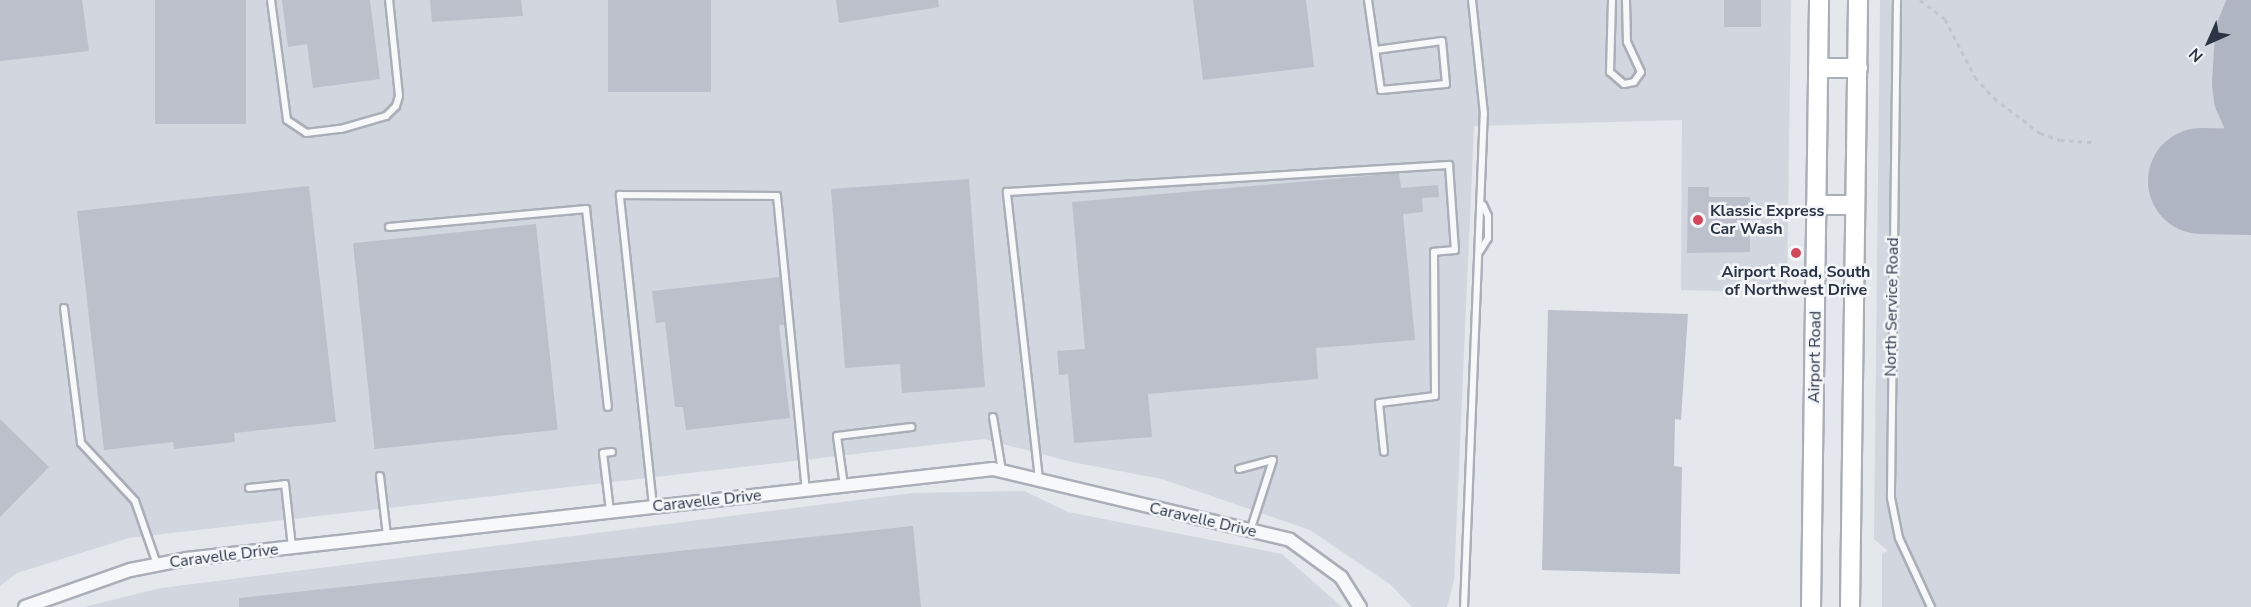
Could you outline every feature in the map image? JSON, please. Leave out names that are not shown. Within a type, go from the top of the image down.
[{"type":"main road","name":"Airport Road","points":[[1811,607],[1819,0]]},
{"type":"main road","points":[[1850,607],[1858,0]]},
{"type":"main road","points":[[1818,68],[1858,68]]},
{"type":"main road","points":[[1816,205],[1855,205]]},
{"type":"street","name":"Caravelle Drive","points":[[25,607],[130,570],[157,564],[806,490],[1002,471],[1039,479],[1067,489],[1290,540],[1341,577],[1360,607]]},
{"type":"lane","points":[[271,0],[287,120],[306,133],[341,129],[386,116],[396,106],[399,96],[389,0]]},
{"type":"lane","points":[[1368,0],[1381,90],[1446,84],[1442,41],[1376,50]]},
{"type":"lane","points":[[1464,607],[1480,250],[1478,218],[1483,205],[1484,114],[1472,0]]},
{"type":"lane","points":[[1612,0],[1610,72],[1624,84],[1634,82],[1641,72],[1626,42],[1626,0]]},
{"type":"lane","name":"North Service Road","points":[[1897,0],[1891,498],[1899,538],[1931,607]]},
{"type":"lane","points":[[1039,479],[1007,192],[1449,165],[1455,250],[1434,252],[1435,396],[1379,403],[1384,452]]},
{"type":"lane","points":[[654,507],[620,195],[777,196],[806,490]]},
{"type":"lane","points":[[1480,250],[1488,238],[1488,216],[1483,205]]},
{"type":"lane","points":[[389,227],[586,209],[608,407]]},
{"type":"lane","points":[[64,308],[81,443],[135,501],[157,564]]},
{"type":"lane","points":[[993,417],[1002,471]]},
{"type":"lane","points":[[844,486],[837,436],[911,427]]},
{"type":"lane","points":[[610,512],[603,453],[612,452]]},
{"type":"lane","points":[[1239,469],[1273,460],[1250,531]]},
{"type":"lane","points":[[380,476],[387,537]]},
{"type":"lane","points":[[249,488],[285,484],[292,547]]},
{"type":"path","points":[[1920,0],[1945,19],[1975,77],[1994,98],[2040,133],[2060,140],[2092,141]]},
{"type":"shaded area","points":[[0,0],[1791,0],[1787,293],[1681,290],[1682,120],[1474,126],[1454,580],[1447,607],[1412,607],[1391,585],[1310,530],[1162,479],[1072,462],[984,439],[129,538],[17,573],[0,586]]},
{"type":"shaded area","points":[[1880,0],[2251,0],[2251,607],[1882,607],[1882,553],[1888,551],[1874,539]]},
{"type":"shaded area","points":[[1024,491],[1068,512],[1282,554],[1342,607],[84,607],[161,588],[913,493]]},
{"type":"building","points":[[0,0],[82,0],[89,51],[0,61]]},
{"type":"building","points":[[155,0],[246,0],[246,124],[155,124]]},
{"type":"building","points":[[282,0],[370,0],[380,79],[313,88],[307,44],[288,47]]},
{"type":"building","points":[[430,0],[521,0],[523,16],[432,22]]},
{"type":"building","points":[[608,0],[711,0],[711,92],[608,92]]},
{"type":"building","points":[[836,0],[938,0],[939,7],[839,23]]},
{"type":"building","points":[[1193,0],[1306,0],[1314,67],[1203,80]]},
{"type":"building","points":[[1724,0],[1761,0],[1761,27],[1724,27]]},
{"type":"building","points":[[1399,173],[1401,188],[1438,185],[1439,197],[1422,198],[1423,212],[1403,214],[1415,340],[1316,348],[1318,379],[1148,394],[1152,437],[1074,443],[1068,374],[1059,375],[1057,351],[1085,349],[1072,202]]},
{"type":"building","points":[[969,179],[985,387],[902,393],[900,364],[845,368],[831,189]]},
{"type":"building","points":[[309,186],[336,422],[234,433],[235,442],[174,449],[173,442],[104,450],[77,211]]},
{"type":"building","points":[[1688,187],[1709,187],[1709,197],[1750,197],[1750,252],[1687,253]]},
{"type":"building","points":[[536,224],[558,430],[375,449],[353,243]]},
{"type":"building","points":[[780,277],[784,325],[779,325],[790,418],[686,430],[683,407],[675,407],[665,322],[656,323],[652,291]]},
{"type":"building","points":[[1548,310],[1688,314],[1681,420],[1675,419],[1674,466],[1682,467],[1680,574],[1542,570]]},
{"type":"building","points":[[0,419],[49,467],[0,517]]},
{"type":"building","points":[[913,526],[921,607],[239,607],[239,598]]},
{"type":"taxiway","points":[[2250,0],[2237,33],[2234,83],[2236,100],[2251,134]]},
{"type":"runway","points":[[2201,181],[2251,182]]},
{"type":"place","name":"Klassic Express Car Wash","points":[[1698,220]]},
{"type":"place","name":"Airport Road, South of Northwest Drive","points":[[1796,253]]}]
